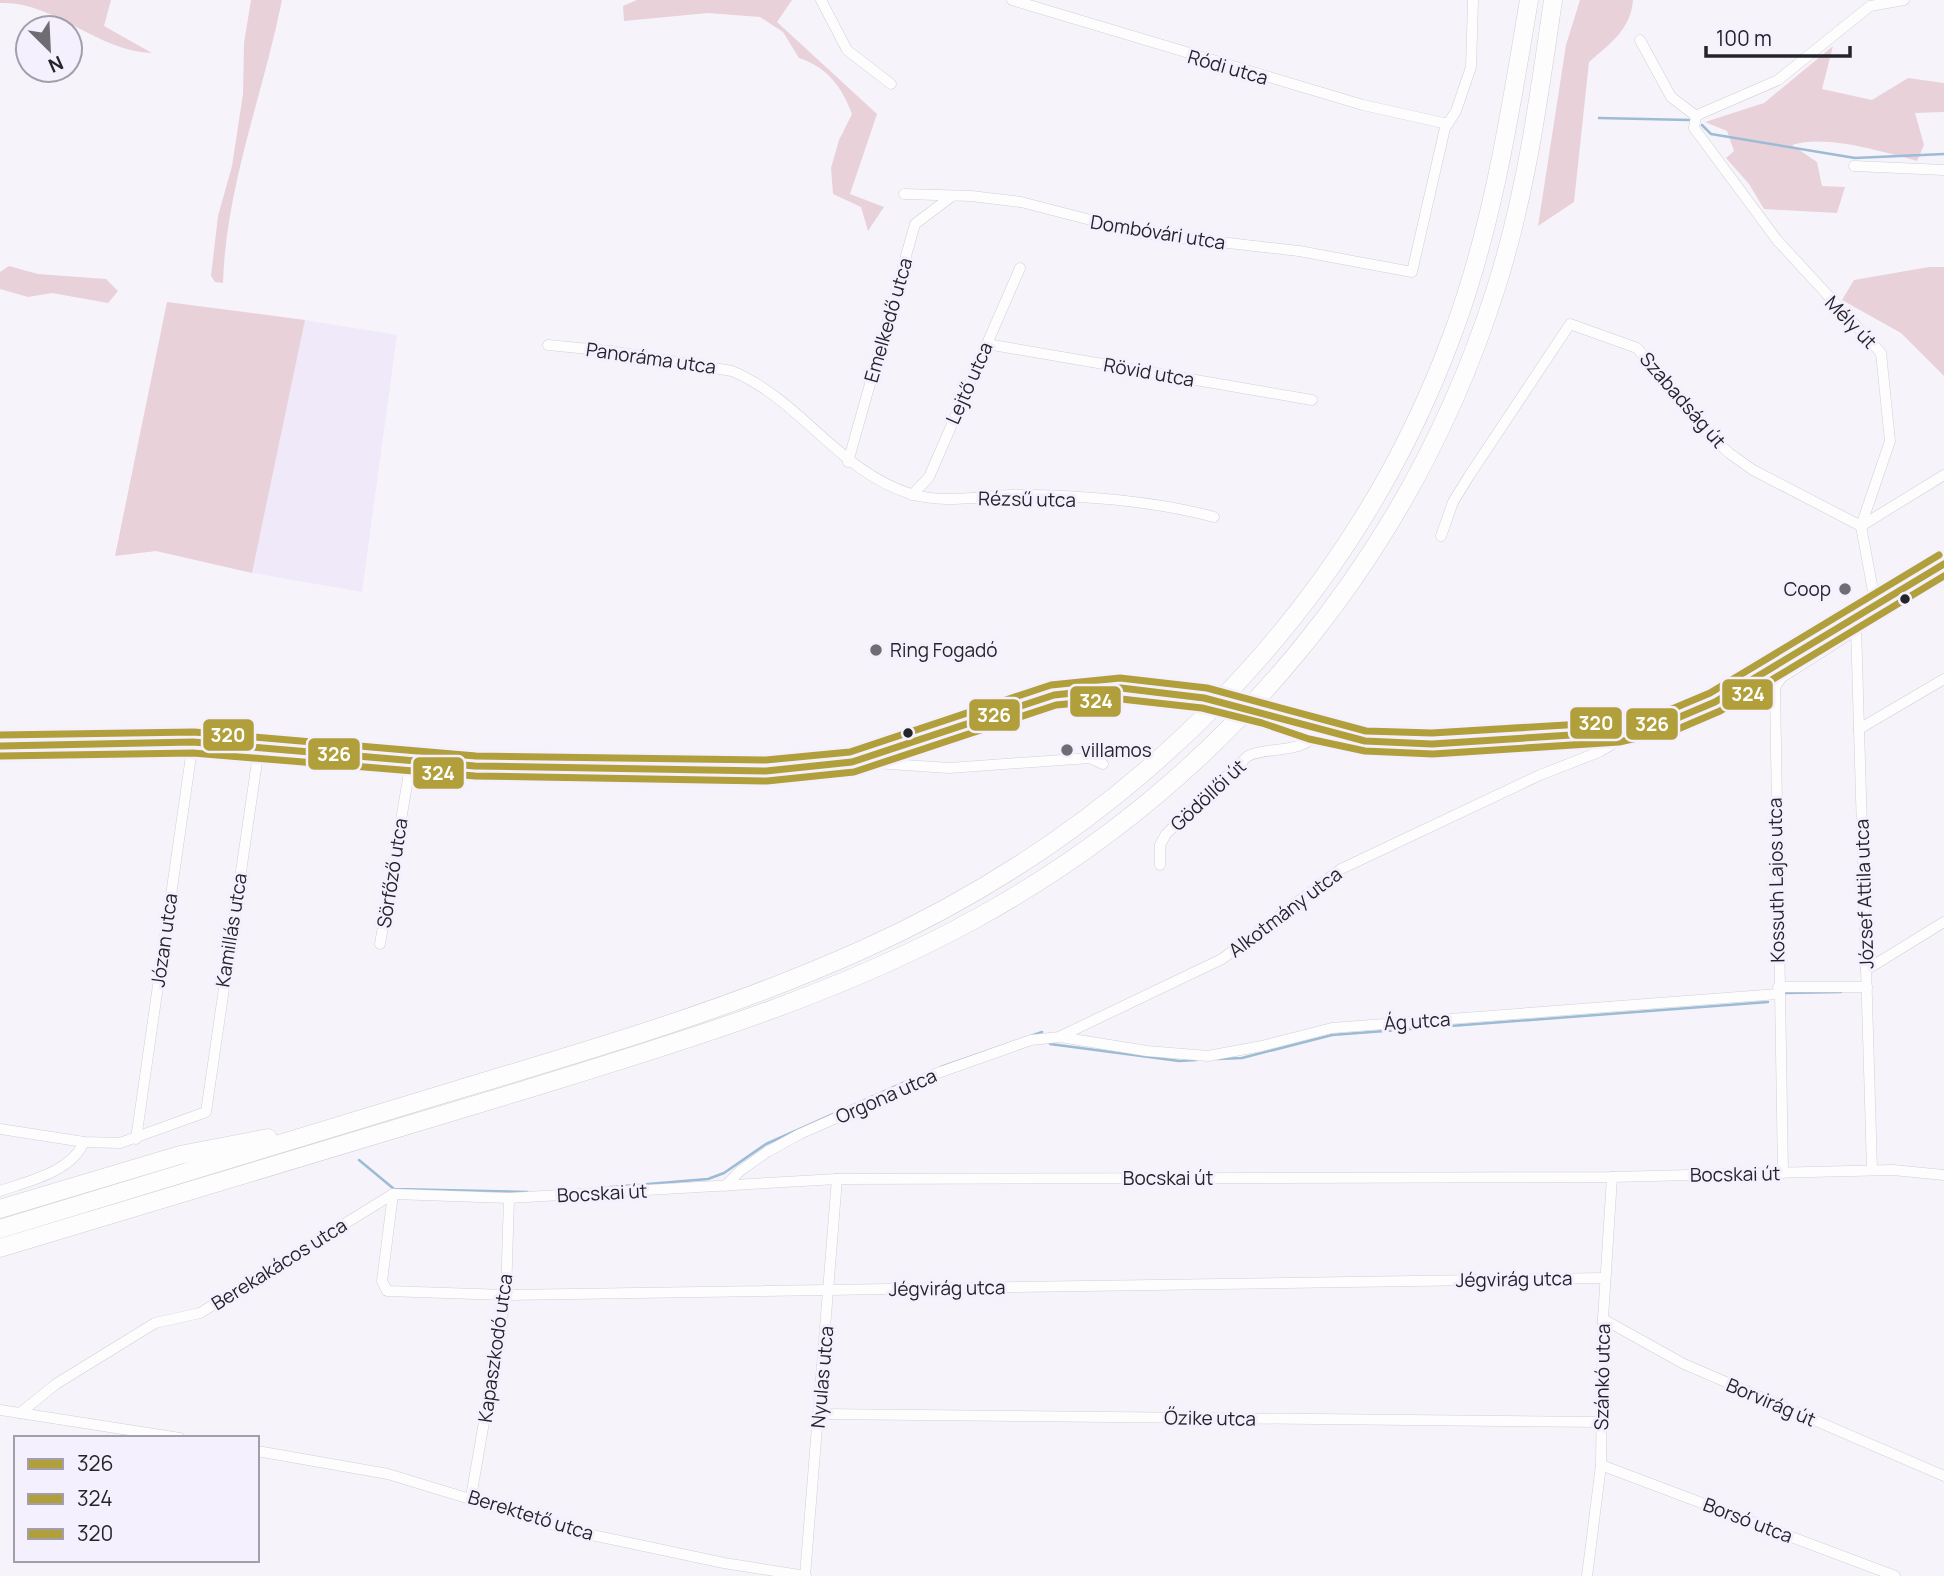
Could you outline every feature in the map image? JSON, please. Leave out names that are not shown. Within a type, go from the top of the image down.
[{"type":"highway","points":[[0,1229],[654,1030],[755,994],[864,949],[943,909],[1046,848],[1120,793],[1192,731],[1257,663],[1316,588],[1362,521],[1419,414],[1452,335],[1482,245],[1500,166],[1529,0]]},
{"type":"highway","points":[[0,1248],[630,1058],[813,994],[976,919],[1073,860],[1140,810],[1231,727],[1305,646],[1356,577],[1426,460],[1464,378],[1507,249],[1527,167],[1553,0]]},
{"type":"highway","points":[[0,1209],[180,1155],[347,1123]]},
{"type":"main road","points":[[1265,713],[1311,729],[1365,741],[1432,744],[1618,732],[1675,719],[1707,706],[1856,624],[1876,607],[1944,564]]},
{"type":"main road","points":[[0,746],[193,742],[475,766],[766,771],[852,762],[1054,695],[1121,688],[1204,698]]},
{"type":"street","points":[[821,0],[848,50],[891,84]]},
{"type":"street","name":"Ródi utca","points":[[1012,0],[1363,105],[1448,124]]},
{"type":"street","points":[[1448,124],[1456,111],[1471,67],[1473,0]]},
{"type":"street","points":[[1640,40],[1671,97],[1696,116],[1779,80],[1870,3],[1904,0]]},
{"type":"street","name":"Mély út","points":[[1696,116],[1694,128],[1727,176],[1822,292],[1881,353],[1890,440],[1861,526],[1876,607]]},
{"type":"street","name":"Dombóvári utca","points":[[904,194],[953,195],[1021,202],[1141,233],[1299,251],[1412,272],[1448,124]]},
{"type":"street","points":[[1854,166],[1944,170]]},
{"type":"street","name":"Emelkedő utca","points":[[848,462],[915,224],[953,195]]},
{"type":"street","name":"Lejtő utca","points":[[912,495],[929,477],[1020,268]]},
{"type":"street","name":"Szabadság út","points":[[1441,536],[1453,502],[1570,324],[1637,348],[1705,431],[1735,458],[1861,526]]},
{"type":"street","name":"Rövid utca","points":[[986,344],[1312,400]]},
{"type":"street","name":"Panoráma utca","points":[[548,345],[610,351],[732,371],[750,379],[807,421],[848,462]]},
{"type":"street","name":"Rézsű utca","points":[[848,462],[868,475],[912,495],[950,499],[1014,495],[1174,506],[1214,517]]},
{"type":"street","points":[[1861,526],[1944,475]]},
{"type":"street","name":"József Attila utca","points":[[1856,624],[1872,1170]]},
{"type":"street","name":"Kossuth Lajos utca","points":[[1783,1173],[1775,687],[1782,677],[1856,624]]},
{"type":"street","points":[[1859,729],[1944,679]]},
{"type":"street","name":"Gödöllői út","points":[[1160,865],[1160,845],[1166,834],[1248,756],[1257,752],[1301,746],[1309,741],[1311,729]]},
{"type":"street","name":"Alkotmány utca","points":[[1060,1037],[1222,959],[1341,869],[1540,775],[1599,752],[1611,745],[1618,732]]},
{"type":"street","name":"Józan utca","points":[[136,1139],[193,742]]},
{"type":"street","name":"Kamillás utca","points":[[136,1139],[173,1121],[206,1112],[258,748]]},
{"type":"street","points":[[852,762],[949,768],[1090,758],[1103,764]]},
{"type":"street","name":"Sörfőző utca","points":[[380,944],[411,761]]},
{"type":"street","points":[[1866,970],[1944,922]]},
{"type":"street","name":"Ág utca","points":[[1060,1037],[1147,1051],[1208,1056],[1262,1046],[1332,1028],[1778,991],[1867,987]]},
{"type":"street","name":"Orgona utca","points":[[725,1186],[767,1152],[800,1134],[979,1057],[1031,1040],[1060,1037]]},
{"type":"street","points":[[0,1129],[84,1142],[120,1143],[136,1139]]},
{"type":"street","points":[[0,1191],[66,1164],[79,1152],[84,1142]]},
{"type":"street","name":"Bocskai út","points":[[393,1194],[509,1198],[836,1179],[1612,1177],[1872,1170],[1944,1175]]},
{"type":"street","name":"Szánkó utca","points":[[1587,1576],[1601,1465],[1603,1318],[1612,1177]]},
{"type":"street","name":"Nyulas utca","points":[[805,1576],[836,1179]]},
{"type":"street","name":"Jégvirág utca","points":[[393,1194],[382,1281],[387,1291],[506,1294],[1605,1278]]},
{"type":"street","name":"Berekakácos utca","points":[[20,1413],[56,1384],[155,1323],[200,1313],[393,1194]]},
{"type":"street","name":"Kapaszkodó utca","points":[[471,1497],[506,1294],[509,1198]]},
{"type":"street","name":"Borvirág út","points":[[1603,1318],[1684,1364],[1944,1476]]},
{"type":"street","points":[[0,1410],[167,1436]]},
{"type":"street","name":"Őzike utca","points":[[819,1414],[1601,1422]]},
{"type":"street","name":"Berektető utca","points":[[259,1451],[388,1474],[471,1497],[578,1532],[724,1563],[805,1576]]},
{"type":"street","name":"Borsó utca","points":[[1601,1465],[1895,1576]]},
{"type":"shaded area","points":[[0,0],[111,0],[104,26],[152,53],[113,44],[84,31],[84,14],[48,14],[20,5],[0,3]]},
{"type":"shaded area","points":[[251,0],[282,0],[238,176],[223,283],[215,282],[211,276],[218,216],[232,166],[243,94],[244,43]]},
{"type":"shaded area","points":[[637,0],[792,0],[777,22],[877,114],[850,194],[884,207],[868,231],[861,207],[833,194],[831,168],[839,140],[852,114],[832,79],[818,67],[799,58],[783,32],[760,17],[708,13],[624,21],[623,6]]},
{"type":"shaded area","points":[[1580,0],[1633,0],[1624,28],[1589,62],[1574,202],[1538,226],[1566,45]]},
{"type":"shaded area","points":[[1833,46],[1822,89],[1872,100],[1908,78],[1944,83],[1944,112],[1915,113],[1924,145],[1917,161],[1838,143],[1806,142],[1792,145],[1817,162],[1822,186],[1845,187],[1837,213],[1764,209],[1749,184],[1726,158],[1734,151],[1727,131],[1705,122],[1764,103]]},
{"type":"shaded area","points":[[9,266],[38,274],[106,279],[118,291],[108,303],[52,293],[28,297],[0,289],[0,272]]},
{"type":"shaded area","points":[[1929,267],[1944,267],[1944,376],[1901,333],[1842,300],[1854,280]]},
{"type":"shaded area","points":[[167,302],[305,320],[252,573],[156,551],[115,556]]},
{"type":"shaded area","points":[[305,320],[397,335],[362,592],[252,573]]},
{"type":"waterway","points":[[1599,118],[1689,120]]},
{"type":"waterway","points":[[1702,125],[1711,134],[1855,158],[1944,154]]},
{"type":"waterway","points":[[1785,993],[1841,992]]},
{"type":"waterway","points":[[1217,1059],[1242,1058],[1332,1035],[1768,1002]]},
{"type":"waterway","points":[[941,1067],[1042,1032]]},
{"type":"waterway","points":[[1050,1044],[1179,1061],[1196,1060]]},
{"type":"waterway","points":[[600,1188],[708,1179],[724,1173],[766,1144],[912,1079]]},
{"type":"waterway","points":[[359,1160],[394,1189],[527,1192]]},
{"type":"transit line","name":"320","points":[[0,735],[194,732],[476,756],[766,760],[850,752],[1051,685],[1120,678],[1207,688],[1366,731],[1432,733],[1616,722],[1672,709],[1710,693],[1939,555]]},
{"type":"transit line","name":"326","points":[[0,746],[193,742],[475,766],[766,771],[852,762],[1054,695],[1121,688],[1204,698],[1365,741],[1432,744],[1618,732],[1675,719],[1715,702],[1944,564]]},
{"type":"transit line","name":"324","points":[[0,756],[193,753],[475,776],[767,781],[854,772],[1056,705],[1121,699],[1202,708],[1262,723],[1309,739],[1365,751],[1433,754],[1619,742],[1678,729],[1720,711],[1944,576]]},
{"type":"place","name":"Coop","points":[[1845,589]]},
{"type":"place","name":"Ring Fogadó","points":[[876,650]]},
{"type":"place","name":"villamos","points":[[1067,750]]}]
